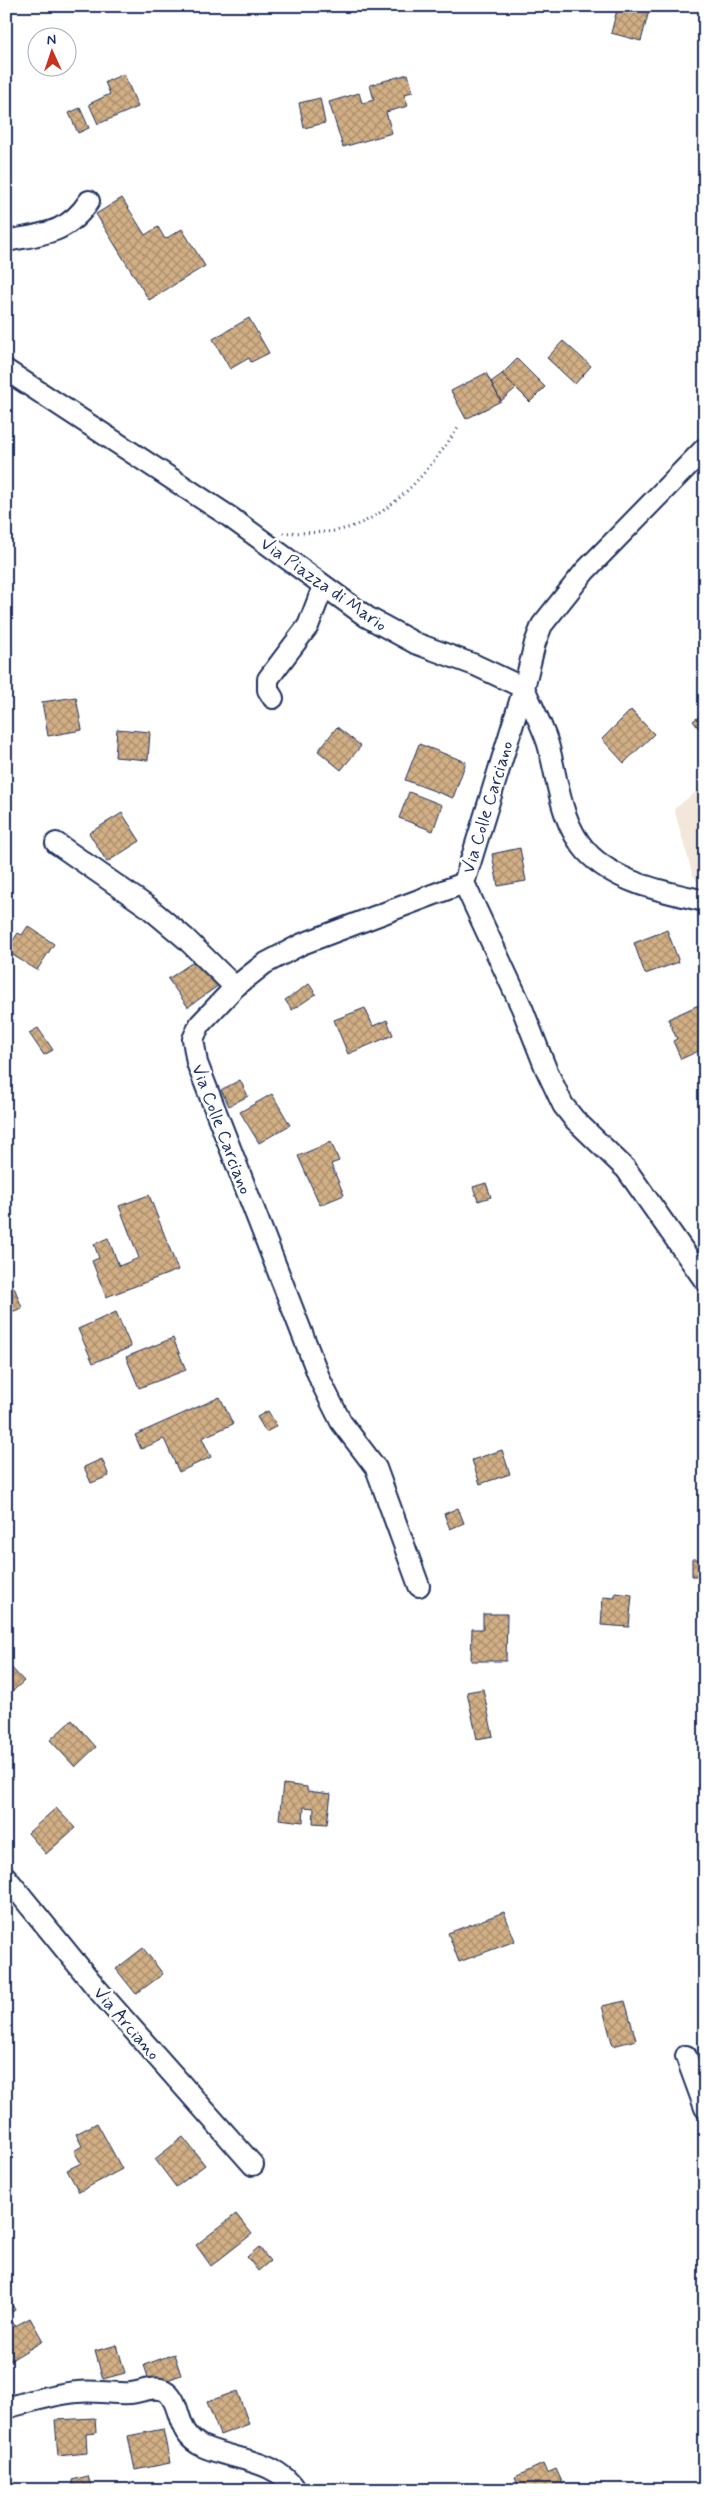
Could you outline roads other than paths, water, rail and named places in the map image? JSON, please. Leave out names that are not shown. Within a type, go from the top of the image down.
[{"type":"street","points":[[6,241],[63,228],[76,218],[89,201]]},
{"type":"street","name":"Via Piazza di Mario","points":[[6,370],[252,533],[323,587],[391,631],[475,665],[524,688]]},
{"type":"street","name":"Via Colle Carciano","points":[[419,1586],[376,1468],[335,1412],[321,1382],[196,1063],[193,1045],[197,1028],[235,986],[272,959],[302,944],[464,883],[524,688],[537,636],[551,612],[585,572],[705,448]]},
{"type":"street","points":[[273,698],[268,690],[268,679],[308,626],[323,587]]},
{"type":"street","points":[[524,688],[547,742],[565,813],[572,829],[587,852],[605,867],[626,878],[705,901]]},
{"type":"street","points":[[56,843],[148,907],[179,933],[235,986]]},
{"type":"street","points":[[464,883],[522,1008],[563,1105],[574,1119],[626,1169],[705,1281]]},
{"type":"street","name":"Via Arciano","points":[[6,1877],[114,2008],[253,2165]]},
{"type":"street","points":[[686,2056],[705,2108]]},
{"type":"street","points":[[6,2408],[66,2393],[126,2393],[161,2390],[169,2395],[182,2427],[197,2443],[270,2468],[284,2477],[295,2490]]}]
